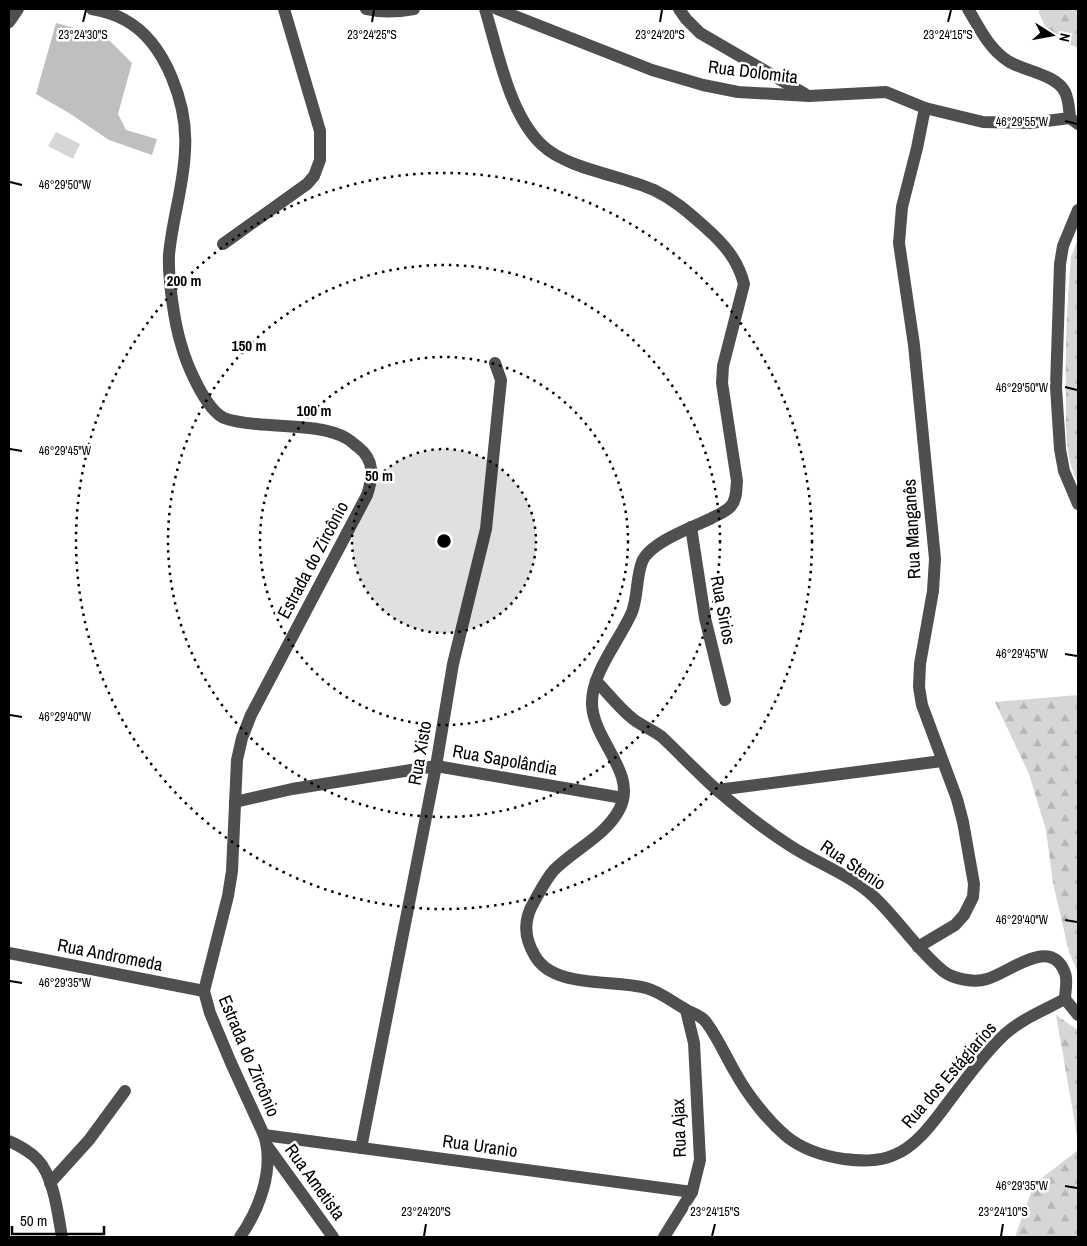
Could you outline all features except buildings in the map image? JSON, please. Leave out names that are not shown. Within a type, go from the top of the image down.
[{"type":"street","points":[[9,22],[18,9]]},
{"type":"street","name":"Estrada do Zircônio","points":[[92,9],[124,19],[134,26],[156,49],[168,66],[185,120],[186,151],[169,256],[171,291],[180,344],[195,381],[209,403],[223,417],[239,422],[324,430],[346,438],[362,451],[371,465],[372,480],[367,495],[251,715],[242,738],[238,760],[232,871],[228,896],[204,991],[210,1013],[230,1062],[266,1141]]},
{"type":"street","points":[[223,244],[307,184],[314,176],[320,160],[320,131],[284,9]]},
{"type":"street","points":[[366,9],[376,11],[414,9]]},
{"type":"street","points":[[486,9],[511,95],[527,128],[541,144],[553,154],[567,160],[653,190],[678,202],[728,250],[741,270],[744,284],[723,366],[722,383],[737,482],[736,496],[731,506],[723,513],[691,527],[646,553],[642,562],[632,610],[596,681],[591,702],[597,728],[625,783],[623,798]]},
{"type":"street","name":"Rua Dolomita","points":[[497,9],[652,70],[703,85],[738,92],[809,96]]},
{"type":"street","points":[[679,9],[700,33],[809,96],[886,92],[925,108],[991,122],[1074,121],[1067,98],[1060,85],[1008,61],[995,50],[982,33],[968,9]]},
{"type":"street","name":"Rua Manganês","points":[[918,947],[954,925],[964,915],[973,897],[974,884],[957,799],[922,705],[919,688],[920,664],[933,591],[935,559],[914,345],[899,243],[902,207],[925,108]]},
{"type":"street","points":[[1078,210],[1063,246],[1060,264],[1056,387],[1061,456],[1064,471],[1078,504]]},
{"type":"street","name":"Rua Xisto","points":[[361,1148],[436,766],[453,664],[488,512],[500,380],[496,363]]},
{"type":"street","name":"Rua Sirios","points":[[691,527],[705,618],[725,700]]},
{"type":"street","name":"Rua Stenio","points":[[596,681],[632,718],[660,736],[717,790],[790,846],[845,876],[873,895],[918,947],[944,972],[956,977],[985,980],[1034,957],[1051,957],[1058,962],[1066,974],[1065,999]]},
{"type":"street","points":[[717,790],[942,761]]},
{"type":"street","name":"Rua Sapolândia","points":[[235,802],[292,789],[436,766],[623,798]]},
{"type":"street","name":"Rua dos Estágiarios","points":[[623,798],[621,808],[607,827],[553,871],[528,911],[526,934],[534,955],[542,965],[552,972],[571,978],[630,984],[651,990],[666,996],[686,1010],[703,1018],[753,1100],[786,1136],[817,1154],[862,1161],[883,1159],[898,1154],[931,1125],[988,1051],[1006,1033],[1025,1019],[1065,999]]},
{"type":"street","name":"Rua Andromeda","points":[[9,953],[204,991]]},
{"type":"street","points":[[1065,999],[1078,1016]]},
{"type":"street","name":"Rua Ajax","points":[[664,1237],[692,1192],[700,1160],[694,1043],[686,1010]]},
{"type":"street","points":[[50,1183],[89,1140],[125,1090]]},
{"type":"street","points":[[9,1141],[26,1150],[39,1161],[56,1200],[62,1237]]},
{"type":"street","points":[[240,1237],[258,1207],[265,1181],[266,1141]]},
{"type":"street","name":"Rua Uranio","points":[[266,1141],[361,1148],[692,1192]]},
{"type":"street","name":"Rua Ametista","points":[[266,1141],[333,1237]]},
{"type":"green space","points":[[1039,9],[1078,9],[1078,48],[1049,35]]},
{"type":"green space","points":[[56,132],[80,144],[73,159],[48,146]]},
{"type":"green space","points":[[1078,239],[1078,483],[1073,473],[1068,451],[1066,378],[1068,292],[1071,257]]},
{"type":"green space","points":[[1078,695],[1078,973],[1069,952],[1053,883],[1046,830],[1029,774],[995,702]]},
{"type":"green space","points":[[1056,1015],[1078,1030],[1078,1141]]},
{"type":"green space","points":[[1078,1150],[1078,1237],[1015,1237],[1034,1184]]}]
